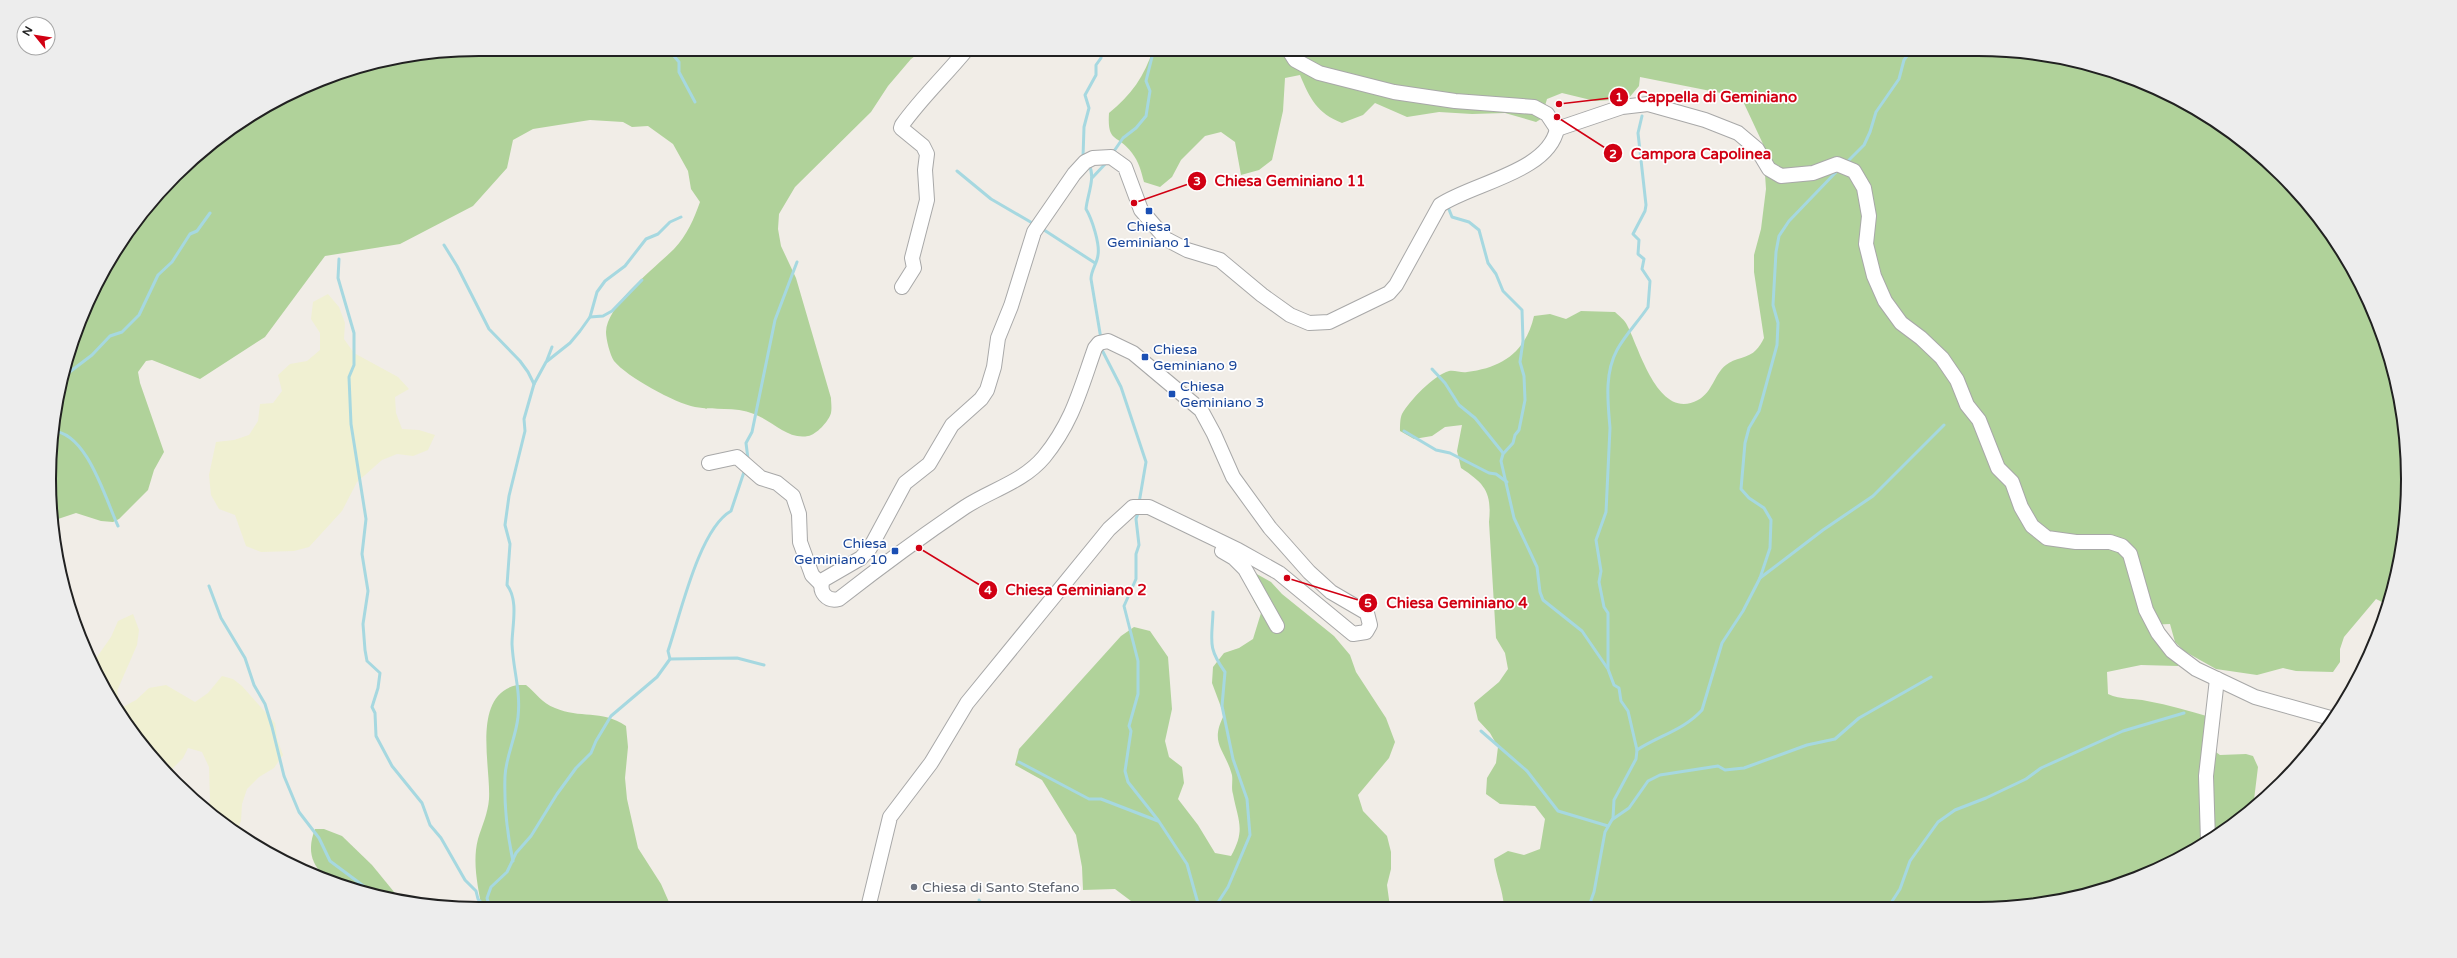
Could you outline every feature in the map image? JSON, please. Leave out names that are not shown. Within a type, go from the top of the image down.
[{"type":"street","points":[[902,287],[914,268],[912,258],[924,217],[927,200],[925,170],[927,154],[923,146],[901,128],[919,100],[944,78],[961,56]]},
{"type":"street","points":[[821,584],[826,577],[861,558],[870,548],[905,483],[928,464],[952,425],[981,399],[987,390],[994,368],[998,338],[1011,306],[1034,232],[1043,217],[1085,162],[1102,156],[1119,161],[1130,175],[1141,210],[1157,230],[1176,246],[1220,260],[1262,296],[1290,315],[1309,323],[1329,322],[1389,293],[1396,285],[1440,205],[1452,197],[1522,168],[1545,152],[1555,138],[1557,129],[1547,114],[1534,107],[1455,101],[1394,92],[1319,73],[1295,60],[1292,56]]},
{"type":"street","points":[[1557,129],[1622,107],[1648,104],[1704,120],[1738,133],[1757,149],[1769,168],[1781,176],[1813,172],[1837,164],[1854,171],[1864,188],[1869,216],[1866,244],[1874,276],[1885,301],[1901,323],[1921,338],[1942,358],[1956,380],[1967,405],[1979,420],[1998,468],[2012,482],[2021,507],[2032,526],[2047,538],[2076,542],[2110,542],[2122,546],[2130,554],[2146,610],[2158,633],[2172,651],[2196,669],[2255,697],[2328,717]]},
{"type":"street","points":[[709,463],[737,457],[761,478],[777,483],[793,496],[799,514],[800,542],[812,574],[821,584],[824,595],[831,599],[839,599],[966,506],[1023,476],[1034,467],[1051,447],[1072,415],[1095,348],[1099,343],[1108,341],[1133,353],[1201,410],[1214,434],[1233,477],[1270,528],[1309,572],[1325,587],[1367,613],[1370,620],[1368,629],[1362,634],[1353,634],[1278,572],[1192,527],[1149,507],[1140,505],[1133,507],[1119,518],[967,702],[931,763],[890,817],[869,902]]},
{"type":"street","points":[[1192,527],[1189,534],[1234,558],[1245,569],[1277,626],[1264,618]]},
{"type":"street","points":[[2208,834],[2206,776],[2223,682]]},
{"type":"green space","points":[[915,56],[888,86],[871,112],[795,187],[779,214],[778,229],[781,246],[796,278],[831,398],[830,416],[822,427],[815,433],[808,436],[794,435],[787,433],[761,417],[747,412],[732,409],[702,408],[686,405],[640,382],[614,361],[608,347],[606,332],[608,321],[623,298],[679,244],[690,227],[700,202],[691,189],[688,171],[673,144],[648,126],[632,127],[623,122],[590,120],[533,129],[513,140],[507,168],[473,206],[400,244],[325,256],[265,337],[200,379],[152,360],[146,361],[138,372],[140,383],[164,452],[154,470],[148,490],[119,519],[113,522],[101,521],[76,513],[58,519],[56,479],[57,451],[64,396],[70,370],[88,317],[113,267],[127,244],[143,221],[161,200],[200,161],[221,143],[267,113],[317,88],[343,78],[396,64],[451,57]]},
{"type":"green space","points":[[1151,56],[1978,56],[2006,57],[2061,64],[2114,78],[2140,88],[2190,113],[2213,127],[2236,143],[2277,180],[2314,221],[2330,244],[2369,317],[2387,370],[2393,396],[2400,451],[2400,507],[2397,534],[2393,562],[2383,602],[2376,599],[2344,637],[2340,649],[2340,662],[2333,672],[2296,671],[2283,668],[2257,675],[2216,669],[2184,651],[2175,642],[2170,624],[2146,625],[2178,660],[2178,666],[2141,665],[2107,672],[2108,694],[2163,704],[2210,717],[2206,745],[2220,755],[2246,754],[2253,756],[2258,767],[2254,800],[2236,815],[2190,845],[2140,870],[2114,880],[2061,894],[2006,901],[1503,902],[1494,859],[1508,851],[1524,855],[1540,849],[1545,819],[1535,806],[1500,804],[1486,794],[1487,778],[1496,763],[1498,747],[1490,733],[1478,720],[1474,703],[1499,682],[1508,669],[1505,653],[1496,638],[1488,496],[1481,484],[1461,468],[1457,451],[1462,425],[1445,427],[1432,436],[1414,439],[1400,431],[1401,416],[1423,389],[1436,377],[1443,373],[1449,371],[1465,372],[1480,370],[1502,362],[1511,356],[1525,339],[1534,316],[1550,314],[1566,319],[1581,311],[1615,312],[1622,318],[1627,325],[1652,379],[1661,392],[1672,401],[1684,404],[1703,397],[1726,365],[1753,353],[1764,338],[1754,272],[1754,255],[1761,229],[1766,189],[1763,144],[1741,97],[1640,77],[1639,86],[1628,99],[1595,101],[1562,93],[1547,99],[1541,119],[1536,122],[1505,113],[1472,114],[1439,112],[1407,117],[1375,103],[1363,115],[1342,123],[1326,115],[1320,110],[1307,91],[1300,75],[1285,78],[1283,111],[1272,160],[1259,170],[1241,175],[1235,142],[1221,132],[1205,136],[1181,160],[1172,177],[1160,187],[1144,182],[1140,167],[1134,156],[1127,147],[1111,134],[1109,123],[1109,113],[1130,92],[1146,68]]},
{"type":"green space","points":[[328,294],[339,307],[345,323],[344,339],[354,353],[398,377],[409,389],[395,397],[396,413],[402,429],[419,430],[435,435],[428,450],[413,456],[397,454],[382,460],[357,482],[342,511],[309,547],[294,551],[261,552],[246,546],[235,515],[219,509],[211,495],[209,475],[216,442],[234,440],[249,435],[258,421],[260,404],[273,403],[282,391],[278,375],[290,364],[307,361],[320,350],[320,333],[311,319],[313,302]]},
{"type":"green space","points":[[1255,573],[1271,582],[1282,594],[1334,636],[1350,655],[1356,672],[1386,718],[1395,742],[1389,758],[1358,795],[1363,811],[1387,836],[1391,852],[1391,869],[1387,885],[1389,902],[1132,902],[1115,889],[1083,890],[1082,867],[1076,835],[1042,780],[1015,765],[1019,749],[1121,636],[1134,627],[1150,631],[1168,657],[1172,709],[1165,741],[1169,757],[1182,767],[1184,783],[1178,799],[1198,825],[1215,853],[1231,856],[1236,847],[1240,832],[1240,825],[1232,792],[1232,775],[1218,740],[1218,733],[1224,715],[1212,683],[1213,667],[1224,653],[1239,648],[1253,639],[1261,613],[1252,598],[1251,585]]},
{"type":"green space","points":[[133,614],[139,630],[137,645],[117,691],[119,701],[96,658],[111,637],[118,621]]},
{"type":"green space","points":[[222,676],[233,679],[242,686],[275,723],[277,739],[283,755],[274,768],[259,777],[247,789],[242,804],[241,821],[238,827],[209,805],[209,767],[202,752],[188,748],[183,758],[172,769],[143,737],[123,707],[136,700],[149,688],[166,685],[195,702],[208,693]]},
{"type":"green space","points":[[517,685],[526,685],[550,706],[573,713],[608,718],[626,726],[628,747],[625,778],[627,799],[638,848],[661,884],[669,902],[481,902],[476,874],[476,848],[489,799],[486,733],[488,717],[494,702],[503,691]]},
{"type":"green space","points":[[315,829],[324,829],[342,836],[372,865],[396,894],[343,880],[321,872],[314,862],[311,847]]},
{"type":"waterway","points":[[674,56],[679,62],[679,72],[695,102]]},
{"type":"waterway","points":[[1083,157],[1084,127],[1089,108],[1085,95],[1096,75],[1096,65],[1101,56]]},
{"type":"waterway","points":[[1112,154],[1123,138],[1136,128],[1146,116],[1150,91],[1146,81],[1152,56]]},
{"type":"waterway","points":[[1846,163],[1864,145],[1876,112],[1899,79],[1904,60],[1907,56]]},
{"type":"waterway","points":[[1608,668],[1608,613],[1604,607],[1599,582],[1601,571],[1596,540],[1606,512],[1610,428],[1608,409],[1610,369],[1620,344],[1648,307],[1650,281],[1642,269],[1644,259],[1638,254],[1639,240],[1633,234],[1645,211],[1646,205],[1638,133],[1642,116]]},
{"type":"waterway","points":[[1092,178],[1107,162]]},
{"type":"waterway","points":[[1089,165],[1092,175],[1086,209],[1093,225],[1098,245],[1097,258],[1091,279],[1101,339]]},
{"type":"waterway","points":[[1590,902],[1594,892],[1605,832],[1613,818],[1614,800],[1636,759],[1637,750],[1679,728],[1702,710],[1722,643],[1743,611],[1760,578],[1770,548],[1771,520],[1764,508],[1749,498],[1741,489],[1745,443],[1749,428],[1759,411],[1777,345],[1778,323],[1773,305],[1776,252],[1779,236],[1789,221],[1839,169]]},
{"type":"waterway","points":[[957,171],[991,199],[1034,224]]},
{"type":"waterway","points":[[1448,207],[1452,217],[1469,222],[1479,230],[1488,263],[1496,274],[1503,291],[1522,310],[1523,341],[1520,362],[1524,376],[1525,400],[1519,430],[1515,435],[1513,443],[1503,454],[1501,461],[1514,518],[1537,567],[1540,592],[1543,600],[1582,631],[1608,669],[1614,685],[1619,688],[1621,701],[1628,711],[1637,750]]},
{"type":"waterway","points":[[70,372],[92,355],[110,336],[122,332],[139,315],[158,275],[172,262],[190,234],[197,231],[210,213]]},
{"type":"waterway","points":[[513,861],[506,818],[505,776],[507,761],[517,724],[519,707],[512,644],[514,606],[511,591],[507,585],[510,544],[505,525],[509,496],[525,431],[524,419],[534,384],[546,362],[570,343],[580,331],[590,317],[597,292],[605,281],[625,266],[646,239],[658,234],[670,222],[681,217]]},
{"type":"waterway","points":[[1041,228],[1095,263]]},
{"type":"waterway","points":[[444,245],[457,266],[489,329],[520,361],[534,384]]},
{"type":"waterway","points":[[339,259],[338,278],[354,333],[354,365],[349,377],[351,424],[366,519],[362,554],[368,591],[363,624],[365,650],[367,661],[380,673],[378,688],[372,707],[375,713],[376,736],[392,766],[422,803],[430,825],[441,838],[465,880],[476,891],[478,899],[481,902]]},
{"type":"waterway","points":[[748,459],[746,443],[752,432],[775,320],[797,262]]},
{"type":"waterway","points":[[590,317],[603,316],[612,311],[642,280]]},
{"type":"waterway","points":[[1100,346],[1121,387],[1146,462],[1139,503]]},
{"type":"waterway","points":[[547,360],[552,347]]},
{"type":"waterway","points":[[1432,369],[1445,383],[1459,405],[1475,418],[1503,453]]},
{"type":"waterway","points":[[1760,578],[1823,530],[1873,496],[1944,425]]},
{"type":"waterway","points":[[1404,431],[1436,450],[1450,453],[1489,473],[1496,474],[1507,482]]},
{"type":"waterway","points":[[59,433],[64,434],[75,442],[85,454],[101,484],[118,526]]},
{"type":"waterway","points":[[488,902],[487,898],[491,887],[507,872],[516,853],[531,836],[557,794],[576,768],[591,753],[596,741],[611,716],[657,677],[670,659],[668,651],[700,554],[709,536],[720,521],[731,511],[745,469]]},
{"type":"waterway","points":[[1139,510],[1136,519],[1139,545],[1136,554],[1136,579],[1124,606],[1138,661],[1138,694],[1129,726],[1131,731],[1125,771],[1128,782],[1158,820],[1187,864],[1198,902]]},
{"type":"waterway","points":[[209,586],[221,618],[245,658],[254,685],[265,704],[284,776],[299,812],[319,838],[330,861],[364,886]]},
{"type":"waterway","points":[[1213,612],[1213,650],[1225,672],[1222,706],[1233,759],[1247,799],[1250,835],[1228,887],[1218,902]]},
{"type":"waterway","points":[[670,659],[737,658],[764,665]]},
{"type":"waterway","points":[[1613,819],[1629,808],[1648,781],[1660,775],[1718,766],[1725,770],[1744,768],[1807,745],[1835,739],[1859,718],[1931,677]]},
{"type":"waterway","points":[[1892,902],[1900,889],[1910,861],[1938,822],[1955,810],[1986,798],[2026,779],[2041,768],[2123,731],[2184,713]]},
{"type":"waterway","points":[[1481,731],[1527,771],[1558,811],[1608,826]]},
{"type":"waterway","points":[[1019,762],[1089,799],[1101,799],[1158,821]]},
{"type":"place","name":"Cappella di Geminiano","points":[[1559,104]]},
{"type":"place","name":"Campora Capolinea","points":[[1557,117]]},
{"type":"place","name":"Chiesa Geminiano 11","points":[[1134,203]]},
{"type":"place","name":"Chiesa Geminiano 1","points":[[1149,211]]},
{"type":"place","name":"Chiesa Geminiano 9","points":[[1145,357]]},
{"type":"place","name":"Chiesa Geminiano 3","points":[[1172,394]]},
{"type":"place","name":"Chiesa Geminiano 2","points":[[919,548]]},
{"type":"place","name":"Chiesa Geminiano 10","points":[[895,551]]},
{"type":"place","name":"Chiesa Geminiano 4","points":[[1287,578]]},
{"type":"place","name":"Chiesa di Santo Stefano","points":[[914,887]]}]
